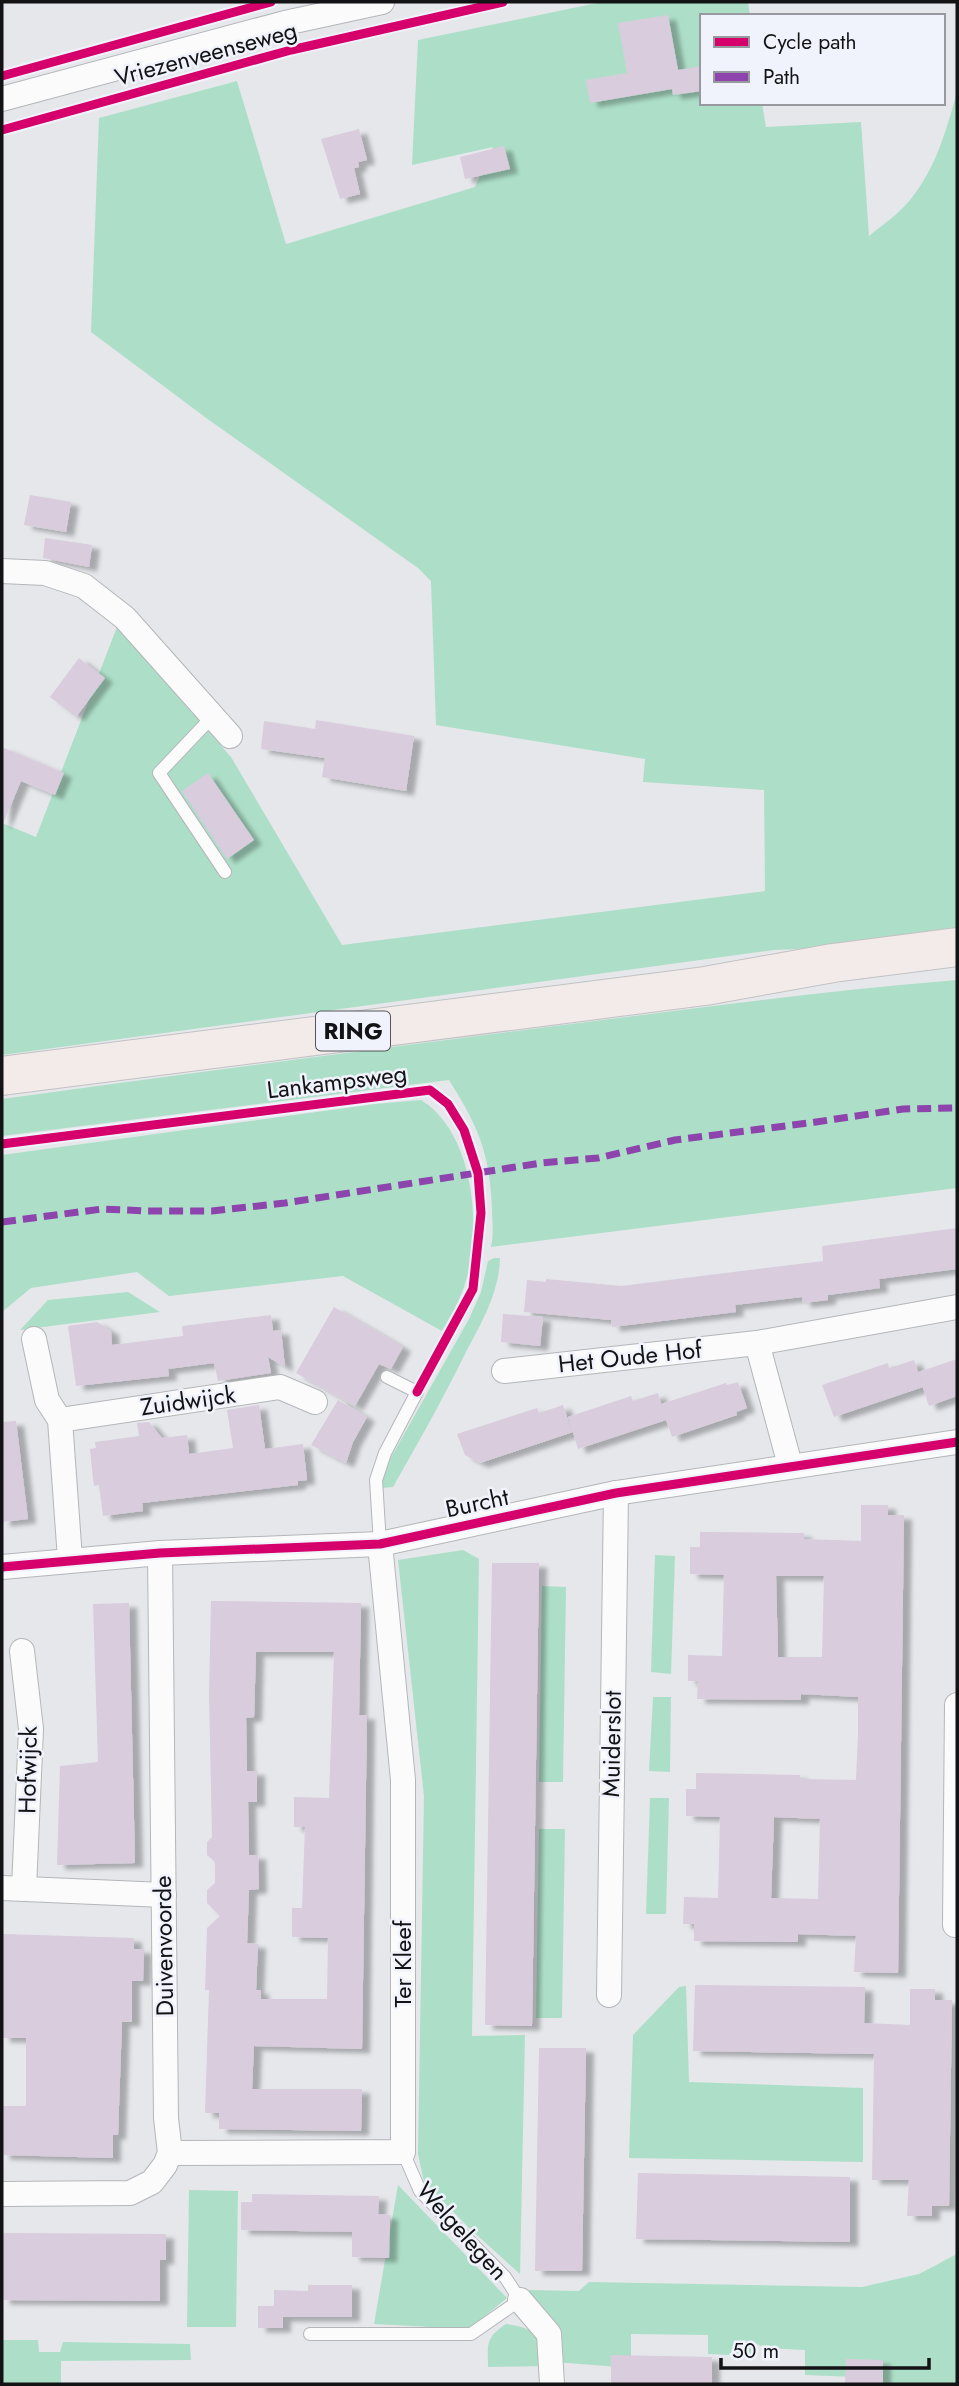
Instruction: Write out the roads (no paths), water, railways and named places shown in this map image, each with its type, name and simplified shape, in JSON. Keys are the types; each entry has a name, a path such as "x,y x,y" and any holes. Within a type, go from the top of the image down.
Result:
{"main road":[{"name":"RING","path":"2,1076 705,986 833,963 957,947"},
{"name":"RING","path":"705,986 859,982 957,973"}],"street":[{"name":"Vriezenveenseweg","path":"2,99 285,23 382,2"},
{"path":"2,571 45,573 84,586 125,618 230,736"},
{"name":"Het Oude Hof","path":"504,1371 757,1343 957,1307"},
{"path":"34,1339 47,1400 60,1420 70,1559"},
{"path":"757,1343 790,1465"},
{"name":"Zuidwijck","path":"60,1420 280,1387 315,1402"},
{"name":"Burcht","path":"2,1567 160,1553 380,1544 616,1493 957,1442"},
{"name":"Muiderslot","path":"609,1995 616,1493"},
{"name":"Ter Kleef","path":"380,1544 403,1780 403,2152"},
{"name":"Duivenvoorde","path":"160,1553 166,2118 170,2153"},
{"name":"Hofwijck","path":"22,1651 31,1728 13,1889 164,1895"},
{"path":"954,1925 957,1705"},
{"path":"2,2194 130,2193 152,2182 170,2153 403,2152"},
{"path":"520,2300 549,2334 552,2384"}],"lane":[{"path":"213,716 159,773 225,872"},
{"path":"380,1544 376,1480 385,1453 417,1392 387,1377"},
{"name":"Welgelegen","path":"310,2333 471,2333 520,2300 505,2277 420,2191 403,2152"}]}
